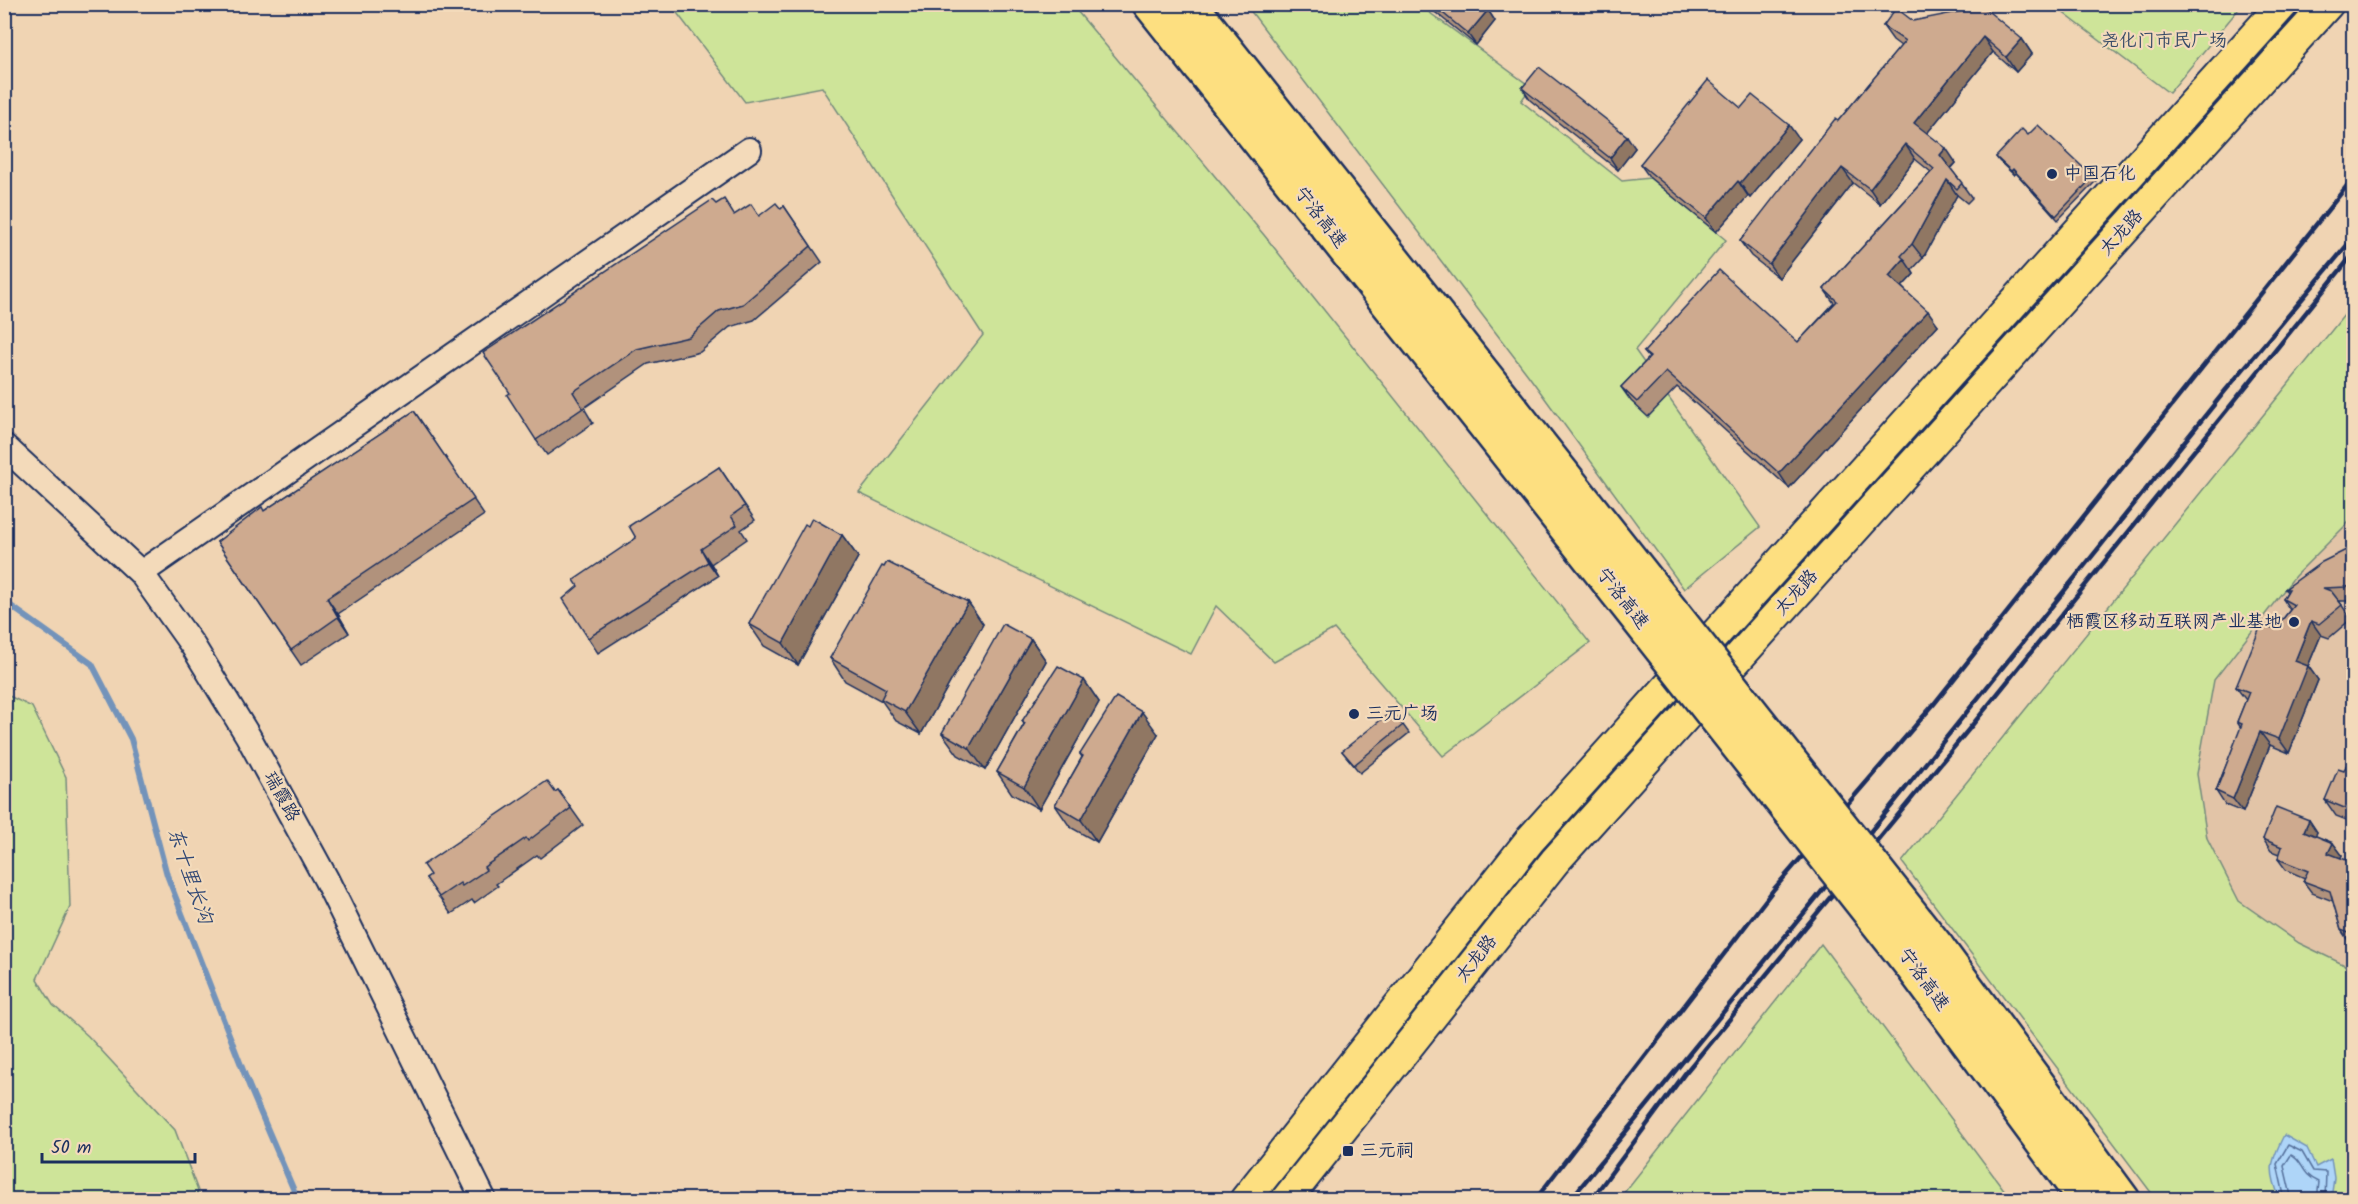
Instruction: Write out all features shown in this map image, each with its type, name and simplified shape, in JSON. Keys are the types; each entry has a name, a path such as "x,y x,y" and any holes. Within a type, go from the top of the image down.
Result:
{"highway":[{"name":"宁洛高速","path":"1150,4 1500,420"},
{"name":"宁洛高速","path":"1190,4 1500,420 1924,956 2123,1200"},
{"name":"宁洛高速","path":"1924,956 2085,1200"}],"main road":[{"name":"太龙路","path":"1245,1200 1530,840 2283,4"},
{"name":"太龙路","path":"1286,1200 1555,861 2328,4"}],"street":[{"path":"141,573 749,150"},
{"name":"瑞霞路","path":"4,446 141,573 193,646 248,736 332,889 484,1200"}],"shaded area":[{"name":"栖霞区移动互联网产业基地","path":"2353,491 2353,980 2294,949 2134,818 2115,754"}],"green space":[{"path":"671,5 1072,5 1264,235 1590,643 1443,756 1334,629 1274,662 1216,606 1191,654 859,493 983,335 822,87 745,102"},
{"path":"1246,5 1429,5 1426,10 1531,87 1521,101 1622,181 1650,178 1726,240 1635,350 1760,527 1684,589 1528,375"},
{"name":"尧化门市民广场","path":"2053,5 2242,5 2169,93"},
{"path":"2353,304 2353,518 2295,576 2214,680 2197,774 2207,838 2239,901 2299,943 2353,969 2353,1199 2156,1199 1902,862"},
{"path":"5,694 32,707 66,777 70,907 37,979 53,1005 88,1036 175,1130 201,1199 5,1199"},
{"path":"1821,944 2011,1199 1619,1199"}],"water":[{"path":"2284,1135 2307,1148 2316,1167 2331,1159 2334,1178 2331,1199 2280,1199 2272,1167"}],"building":[{"path":"1432,4 1481,4 1488,10 1468,34"},
{"path":"1983,7 2022,39 2006,57 1983,37 1914,123 1946,148 1940,155 1962,183 1957,189 1947,180 1912,244 1901,256 1904,259 1889,276 1928,311 1779,473 1666,372 1637,402 1621,387 1650,357 1644,352 1719,270 1798,342 1837,301 1824,289 1934,169 1905,144 1870,189 1842,168 1769,264 1740,241 1835,119 1838,121 1905,41 1883,26 1896,8 1913,21"},
{"path":"1539,67 1627,136 1610,158 1522,88"},
{"path":"1708,80 1741,108 1752,95 1789,125 1740,183 1738,181 1706,218 1640,164"},
{"name":"中国石化","path":"2038,125 2093,177 2056,216 2013,169 2011,171 1996,157 2022,129 2028,135"},
{"path":"724,199 734,215 751,204 759,216 776,203 781,209 784,206 811,246 743,304 719,311 689,337 637,349 573,392 583,408 536,440 507,395 510,393 483,353 712,200 716,204"},
{"path":"414,411 474,499 327,598 338,617 291,650 217,542 262,507 264,511"},
{"path":"719,467 745,506 731,516 737,525 701,549 708,562 588,638 563,599 578,586 574,580 636,538 629,526"},
{"path":"812,518 842,535 783,643 749,624 805,524 808,526"},
{"path":"2354,548 2354,585 2323,588 2331,591 2342,605 2319,624 2311,621 2295,661 2308,666 2279,739 2260,732 2233,799 2216,791 2242,724 2237,722 2249,692 2236,687 2262,623 2275,629 2294,605 2283,599 2289,589 2285,589 2322,562"},
{"path":"887,562 968,602 905,712 881,699 886,689 830,658 882,566 884,567"},
{"path":"1003,624 1031,639 969,748 942,733"},
{"path":"1058,666 1084,680 1024,787 997,772 1025,723 1022,721"},
{"path":"2354,677 2354,699 2346,696"},
{"path":"1116,697 1142,712 1081,820 1055,805 1083,756 1080,754"},
{"path":"1392,711 1403,725 1354,765 1342,751"},
{"path":"2354,748 2354,812 2325,800 2338,769 2344,771"},
{"path":"547,781 555,792 558,790 571,808 528,841 526,838 484,867 486,870 462,886 460,883 439,897 426,878 430,875 423,865"},
{"path":"2276,807 2309,820 2304,831 2333,843 2328,853 2354,863 2354,935 2341,930 2330,891 2303,881 2308,871 2278,859 2282,847 2263,839"}],"waterway":[{"name":"东十里长沟","path":"4,601 92,664 131,739 167,875 250,1088 298,1200"}],"railway":[{"path":"1535,1200 1774,889 1934,704 2354,177"},
{"path":"1570,1200 2225,391 2354,237"},
{"path":"1591,1200 1686,1072 1969,729 2354,253"}],"place":[{"name":"中国石化","path":"2052,174"},
{"name":"栖霞区移动互联网产业基地","path":"2294,622"},
{"name":"三元广场","path":"1354,714"},
{"name":"三元祠","path":"1348,1151"}]}
